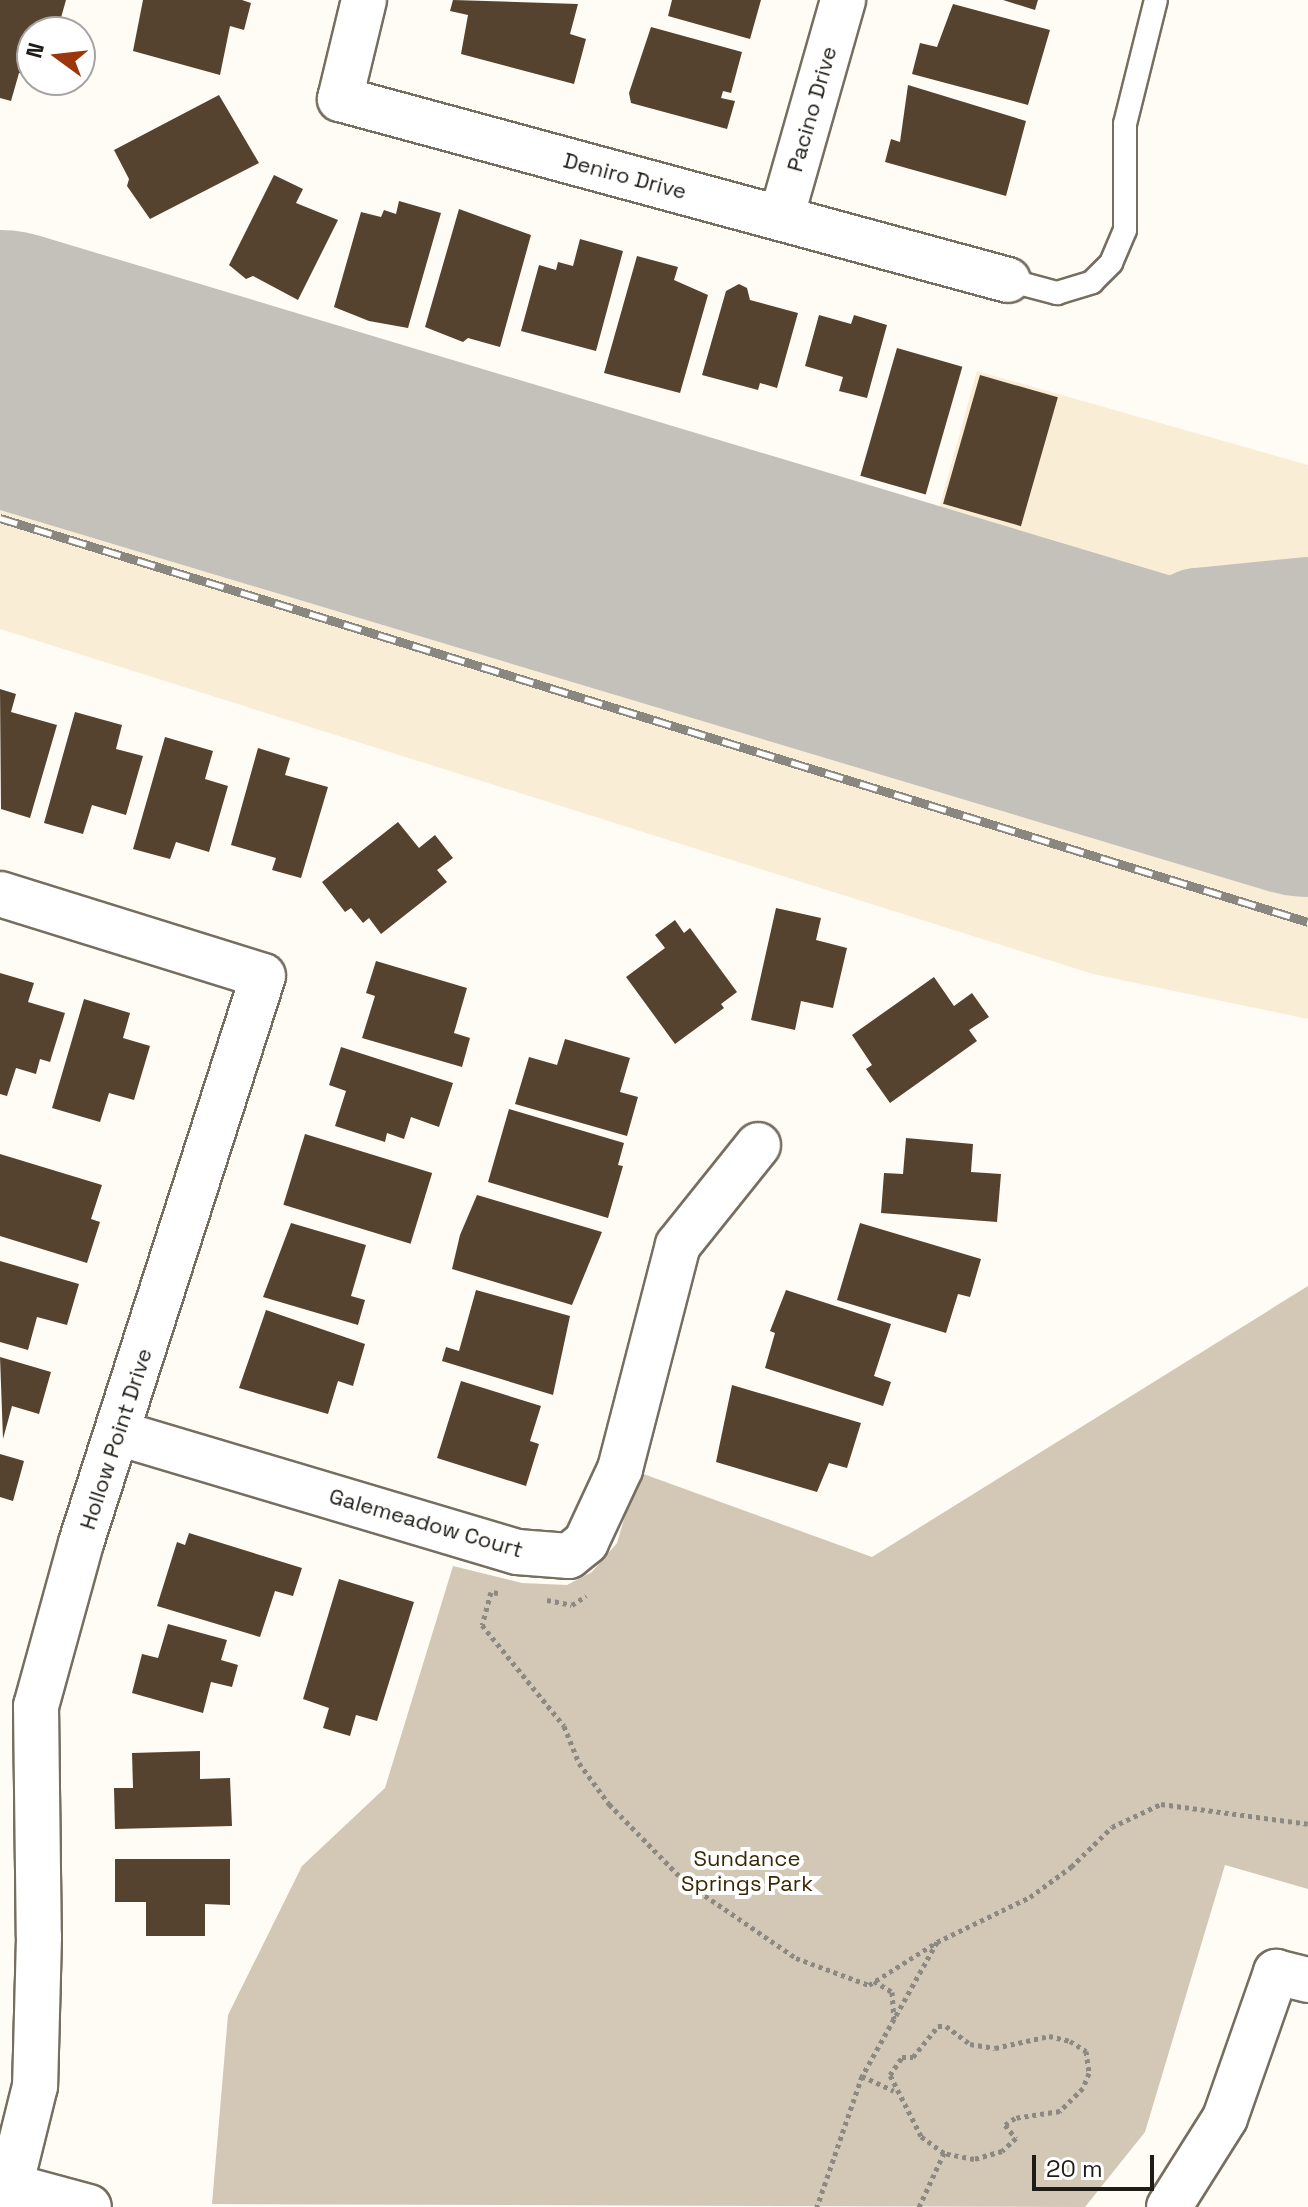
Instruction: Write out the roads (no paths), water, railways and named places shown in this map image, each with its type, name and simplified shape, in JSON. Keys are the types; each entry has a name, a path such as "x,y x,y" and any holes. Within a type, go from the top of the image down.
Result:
{"street":[{"name":"Deniro Drive","path":"364,0 340,99 1008,280"},
{"name":"Pacino Drive","path":"781,218 843,0"},
{"name":"Hollow Point Drive","path":"0,894 263,976 118,1433 36,1706 39,1937 35,2086 5,2192"},
{"name":"Galemeadow Court","path":"118,1433 517,1552 569,1556 586,1542 620,1469 678,1245 758,1145"},
{"path":"1169,2207 1225,2118 1276,1972 1308,1980"},
{"path":"5,2192 89,2207"}],"lane":[{"path":"1008,280 1057,293 1092,282 1111,263 1125,230 1125,124 1156,0"}],"railway":[{"path":"0,518 1308,922"}],"park label":[{"name":"Sundance Springs Park","path":"747,1870"}]}
